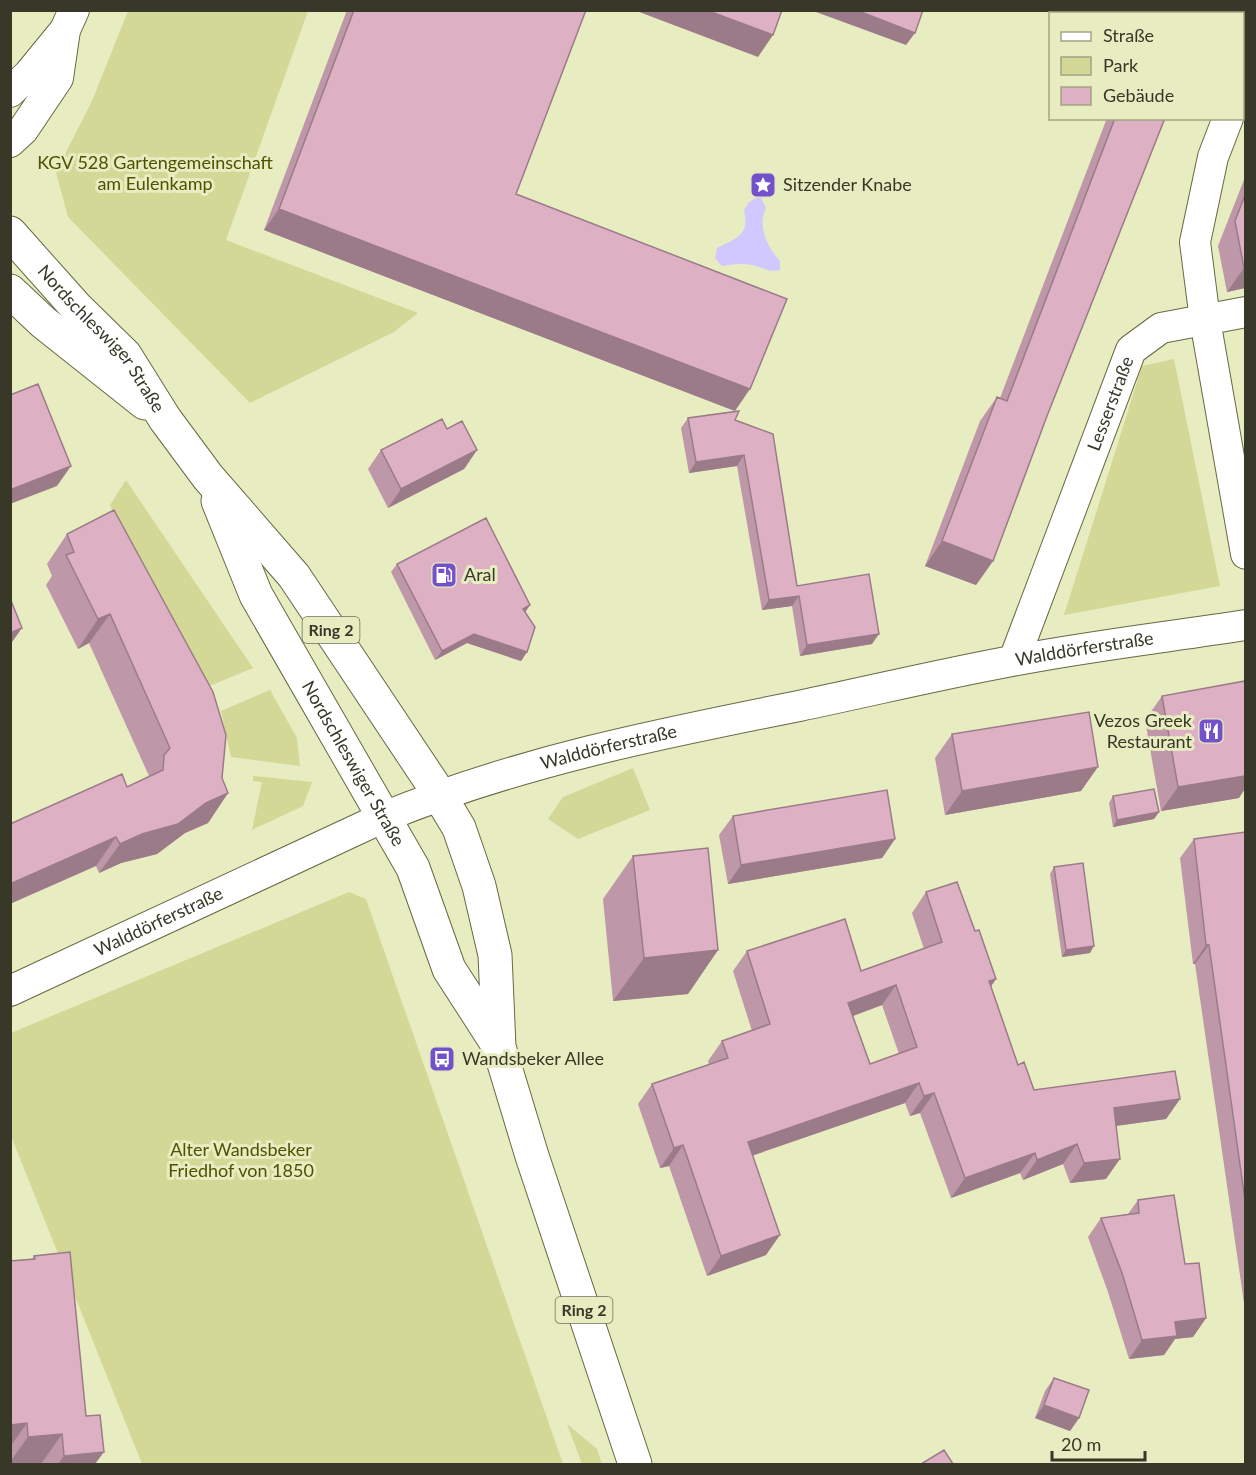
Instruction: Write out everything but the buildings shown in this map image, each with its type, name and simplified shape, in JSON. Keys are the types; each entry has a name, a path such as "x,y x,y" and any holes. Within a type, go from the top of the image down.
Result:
{"main road":[{"name":"Nordschleswiger Straße","path":"10,233 76,307 125,355 165,419 208,477 294,576 439,794"},
{"name":"Nordschleswiger Straße","path":"10,291 43,322 165,419"},
{"name":"Nordschleswiger Straße","path":"208,477 256,595 412,868 449,969 499,1047"},
{"name":"Ring 2","path":"439,794 459,828 470,857 490,928 495,955 499,1047 532,1156 635,1464"}],"street":[{"path":"10,92 29,74 69,20"},
{"path":"10,142 23,130 58,78 69,20"},
{"path":"1227,120 1213,157 1195,242 1205,320 1245,554"},
{"name":"Lesserstraße","path":"1014,660 1131,350 1161,328 1245,312"},
{"name":"Walddörferstraße","path":"10,991 384,817 439,794 510,771 599,748 1014,660 1245,625"}],"green space":[{"name":"KGV 528 Gartengemeinschaft am Eulenkamp","path":"128,11 308,11 226,240 418,313 394,332 250,403 68,217 56,172 92,101"},
{"path":"1174,359 1220,586 1064,615 1142,366"},
{"path":"126,480 253,668 207,687 126,542 110,505"},
{"path":"270,690 297,738 300,766 231,757 221,711"},
{"path":"633,768 650,810 578,839 548,819 563,797"},
{"path":"253,776 312,782 303,806 252,830 262,782 253,781"},
{"name":"Alter Wandsbeker Friedhof von 1850","path":"349,892 366,899 563,1464 142,1464 11,1136 11,1033"},
{"path":"567,1424 597,1449 602,1464 582,1464"}],"shaded area":[{"path":"760,196 766,208 763,215 763,229 771,249 780,261 780,270 769,270 744,264 722,266 715,258 717,248 740,235 745,225 744,210 749,202"}],"place":[{"name":"Sitzender Knabe","path":"763,185"},
{"name":"Aral","path":"444,575"},
{"name":"Vezos Greek Restaurant","path":"1211,731"},
{"name":"Wandsbeker Allee","path":"442,1059"}]}
